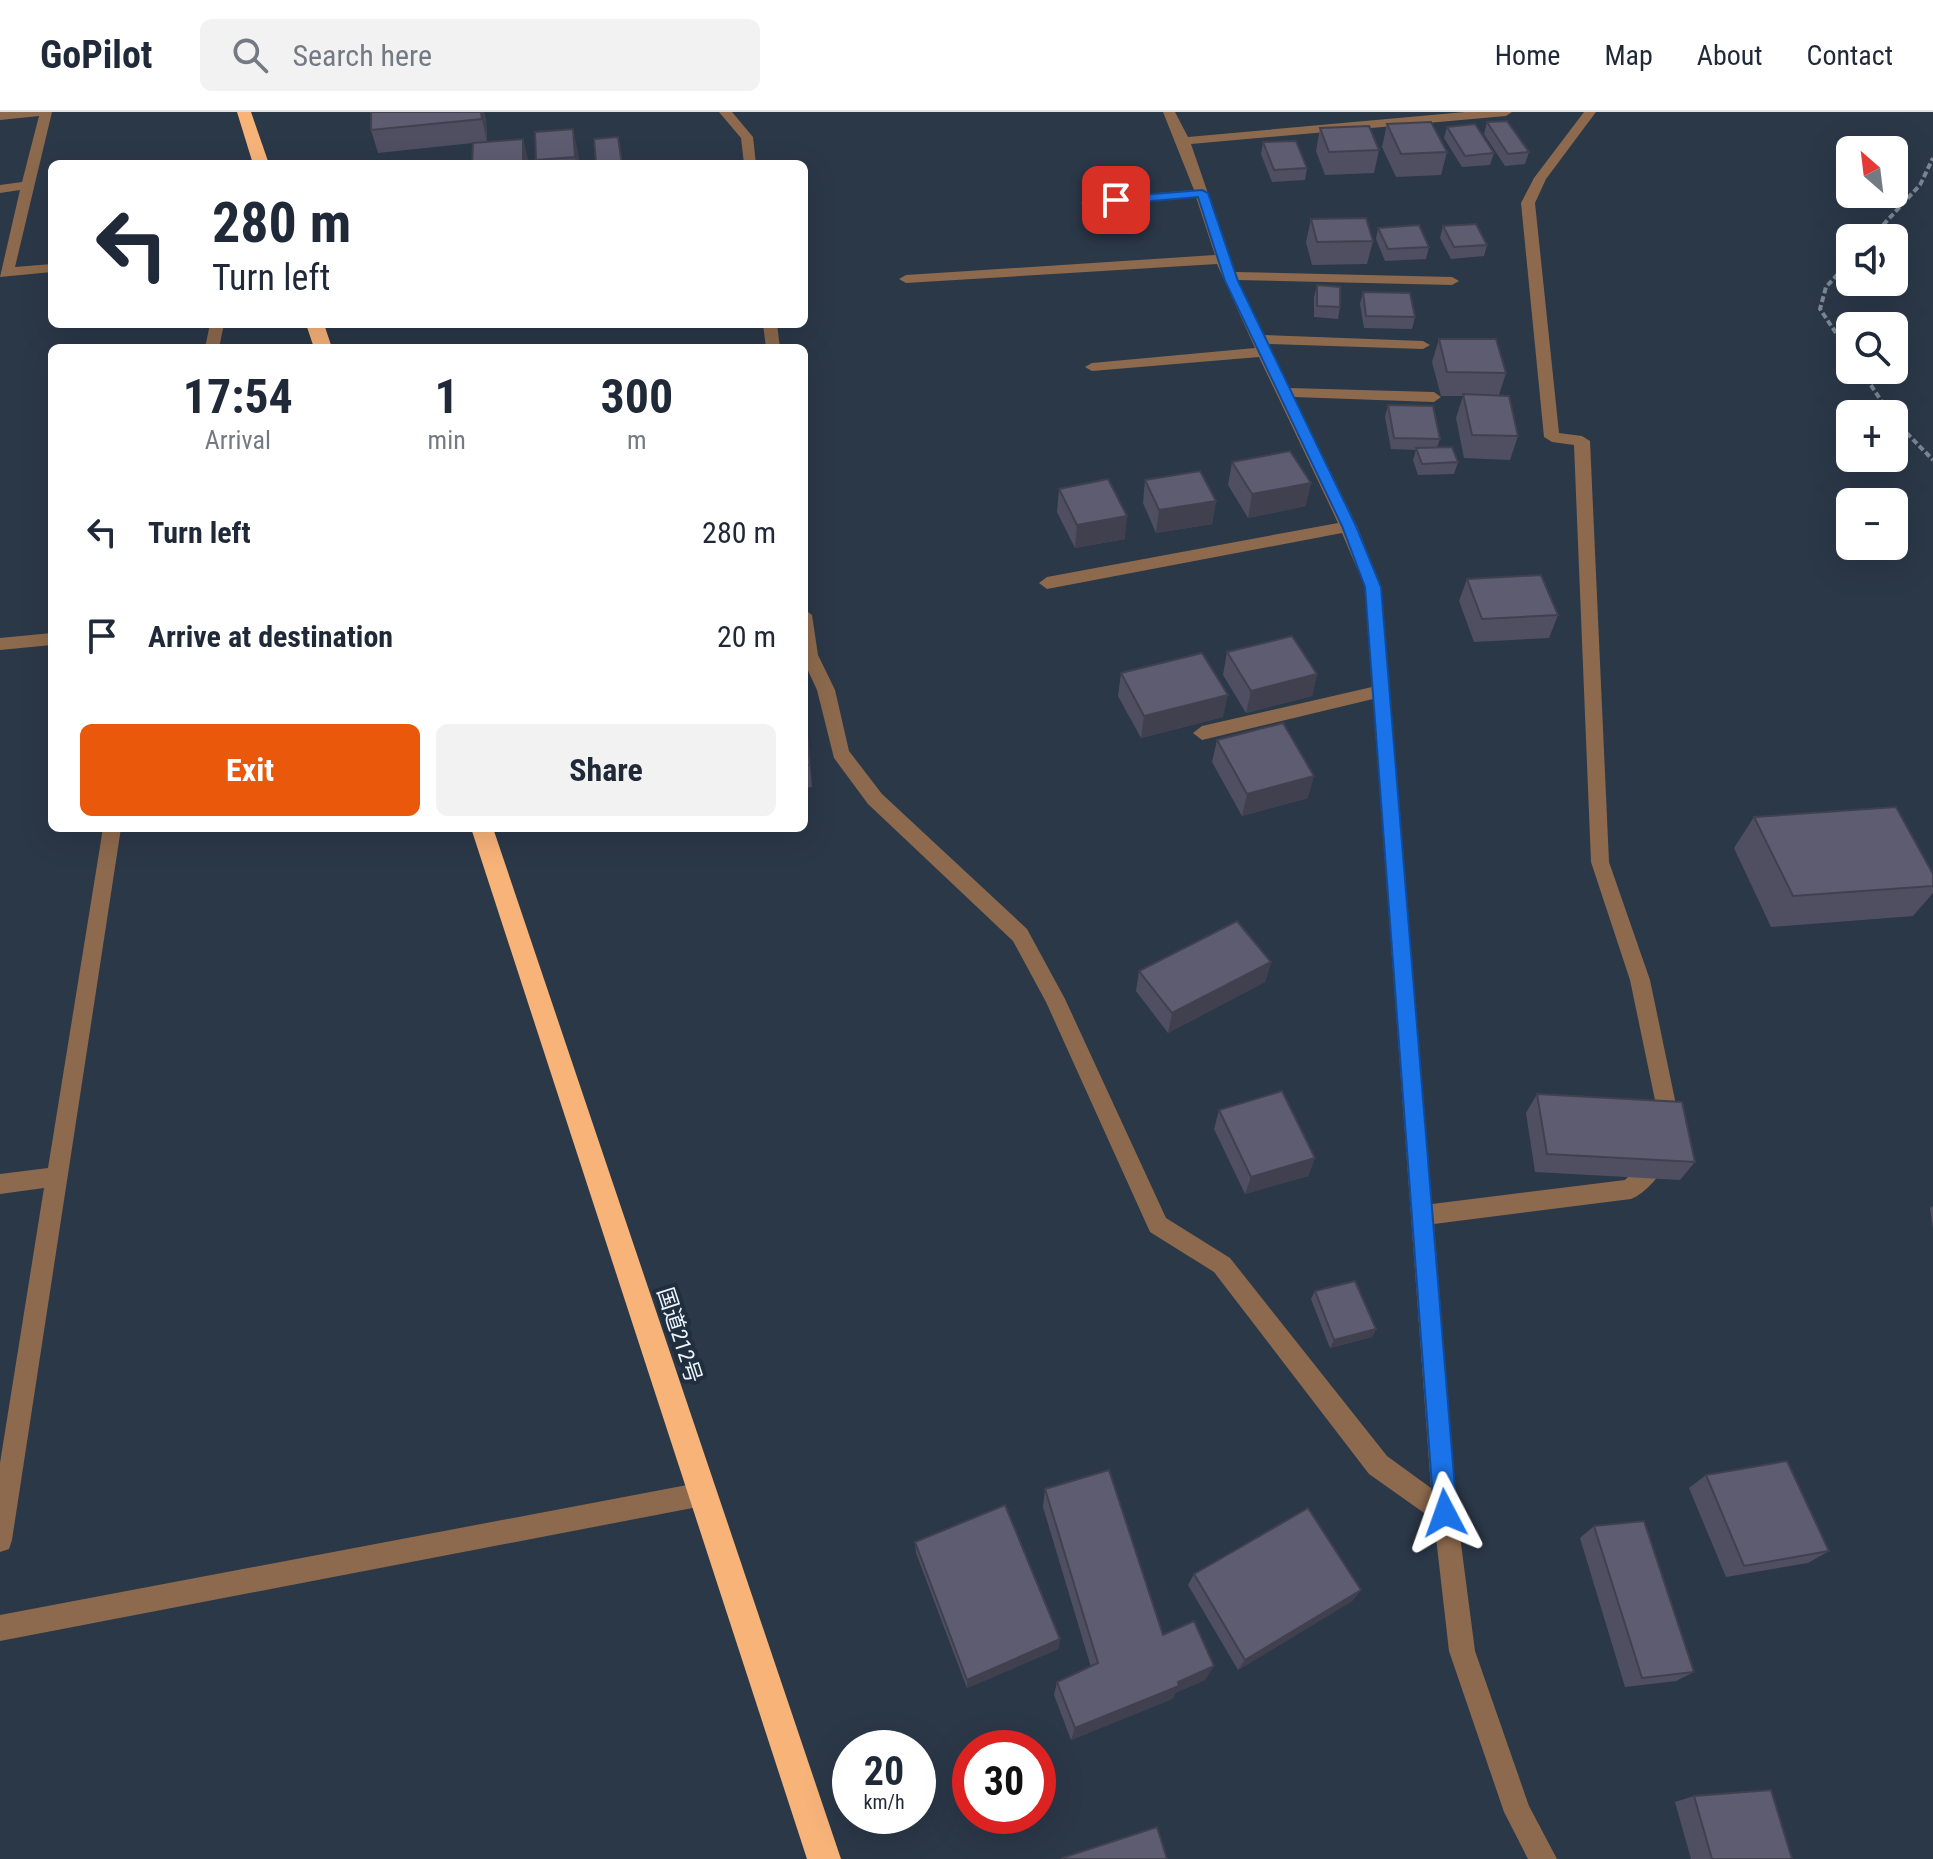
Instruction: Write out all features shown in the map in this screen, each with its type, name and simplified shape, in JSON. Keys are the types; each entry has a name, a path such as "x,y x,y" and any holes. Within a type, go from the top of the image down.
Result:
{"highway":[{"path":"244,112 260,160"},
{"name":"国道212号","path":"483,832 824,1859"}],"street":[{"path":"0,116 46,112 4,272 48,268"},
{"path":"725,112 747,137 750,160"},
{"path":"1169,112 1185,141 1227,268 1349,526 1373,587 1445,1513 1462,1651 1518,1812 1543,1859"},
{"path":"1185,141 1506,112"},
{"path":"1423,1215 1631,1189 1655,1164 1665,1100 1640,980 1600,862 1582,441 1552,437 1528,203 1534,184 1579,133 1590,112"},
{"path":"0,189 28,185"},
{"path":"1088,203 1202,193"},
{"path":"906,279 1227,268 1452,281"},
{"path":"1092,367 1262,346 1423,345"},
{"path":"1285,392 1434,397"},
{"path":"1047,583 1349,526"},
{"path":"0,644 48,639"},
{"path":"808,647 826,690 840,753 875,799 1020,935 1055,999 1158,1225 1222,1265 1378,1465 1445,1513"},
{"path":"1202,733 1381,691"},
{"path":"0,1540 111,832"},
{"path":"0,1184 57,1177"},
{"path":"0,1628 703,1494"}],"path":[{"path":"1884,224 1920,185 1933,158"},
{"path":"1836,276 1826,287 1820,309 1836,333"},
{"path":"1908,434 1933,460"}],"building":[{"path":"371,112 481,112 482,119 371,130"},
{"path":"1507,121 1529,152 1508,154 1487,122"},
{"path":"1431,122 1447,152 1401,154 1387,124"},
{"path":"1475,124 1494,153 1465,156 1447,127"},
{"path":"1369,126 1379,150 1329,152 1320,128"},
{"path":"573,129 575,157 536,160 535,132"},
{"path":"618,137 621,160 596,160 594,139"},
{"path":"523,139 523,160 472,160 473,143"},
{"path":"1296,141 1307,168 1274,170 1263,142"},
{"path":"1366,218 1373,241 1317,242 1311,219"},
{"path":"1476,224 1487,245 1454,247 1443,226"},
{"path":"1419,225 1429,247 1388,249 1378,228"},
{"path":"1317,285 1340,287 1340,307 1317,306"},
{"path":"1363,292 1410,293 1415,317 1366,316"},
{"path":"1439,339 1496,339 1506,373 1447,372"},
{"path":"1463,394 1509,396 1518,436 1472,435"},
{"path":"1388,405 1433,406 1440,439 1394,438"},
{"path":"1452,447 1458,462 1422,464 1416,448"},
{"path":"1290,451 1311,483 1252,494 1232,462"},
{"path":"1200,471 1216,501 1159,510 1145,480"},
{"path":"1108,479 1127,516 1077,525 1059,489"},
{"path":"1541,575 1558,615 1482,619 1467,579"},
{"path":"1292,636 1317,674 1251,691 1227,652"},
{"path":"1202,653 1228,695 1144,716 1121,673"},
{"path":"1283,723 1314,776 1247,794 1217,740"},
{"path":"1896,807 1933,874 1933,886 1793,896 1754,817"},
{"path":"1237,921 1271,962 1172,1013 1139,971"},
{"path":"1282,1091 1315,1158 1251,1177 1219,1110"},
{"path":"1537,1094 1682,1102 1695,1162 1547,1154"},
{"path":"1355,1281 1376,1329 1334,1340 1315,1291"},
{"path":"1787,1461 1829,1551 1744,1566 1706,1475"},
{"path":"1109,1470 1163,1635 1194,1621 1214,1666 1178,1682 1179,1686 1075,1728 1057,1682 1098,1663 1045,1489"},
{"path":"1005,1505 1060,1639 967,1680 915,1542"},
{"path":"1308,1508 1361,1590 1245,1660 1194,1574"},
{"path":"1644,1521 1694,1672 1642,1678 1594,1526"},
{"path":"1771,1790 1792,1859 1712,1859 1694,1796"},
{"path":"1157,1827 1167,1859 1062,1858"}],"route":[{"path":"1116,200 1202,193 1231,281 1349,526 1373,587 1445,1513"}]}
